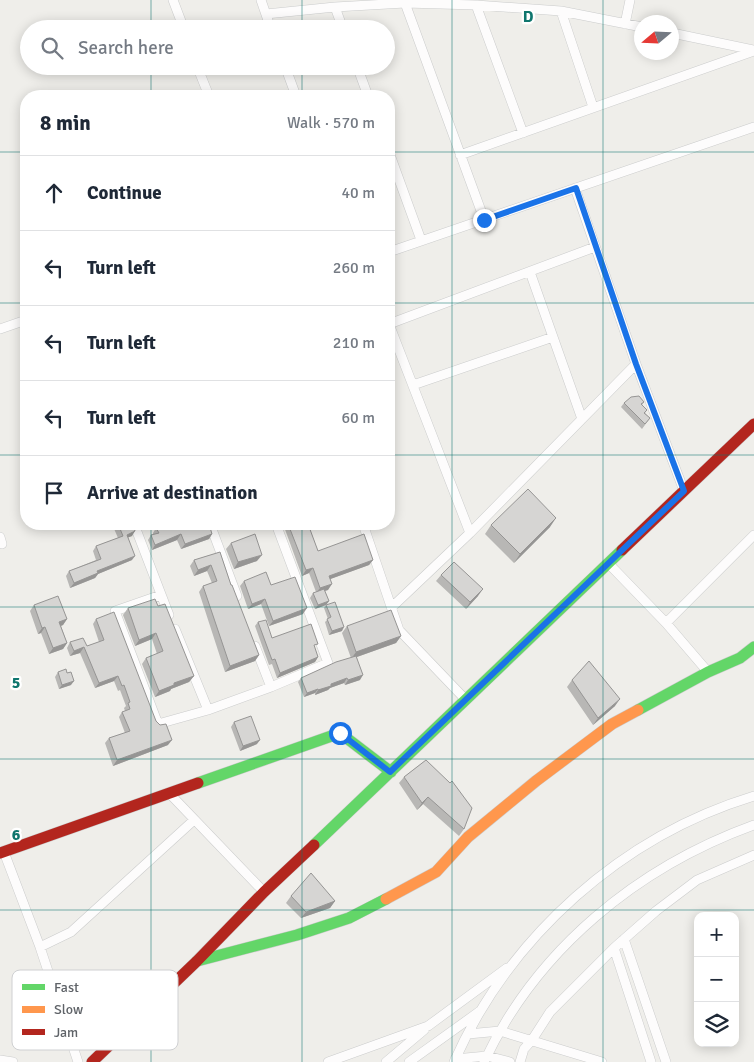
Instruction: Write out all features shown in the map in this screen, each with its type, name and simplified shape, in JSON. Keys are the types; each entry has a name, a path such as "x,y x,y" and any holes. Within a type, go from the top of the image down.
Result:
{"street":[{"path":"173,0 181,20"},
{"path":"260,0 268,20"},
{"path":"625,24 630,0"},
{"path":"266,14 335,7 405,3 476,5 561,11 634,26"},
{"path":"405,3 484,220"},
{"path":"476,5 523,133"},
{"path":"335,7 340,20"},
{"path":"561,11 594,107"},
{"path":"679,34 754,50"},
{"path":"460,155 754,50"},
{"path":"201,75 207,90"},
{"path":"288,75 294,90"},
{"path":"360,75 366,90"},
{"path":"395,250 754,127"},
{"path":"395,168 421,240"},
{"path":"576,188 636,364 684,491"},
{"path":"395,322 595,247"},
{"path":"530,272 582,419"},
{"path":"0,329 20,322"},
{"path":"413,385 553,338"},
{"path":"395,339 470,533"},
{"path":"392,607 470,533 636,364"},
{"path":"178,979 264,892 754,424"},
{"path":"136,530 208,710"},
{"path":"212,530 240,606"},
{"path":"161,595 115,611 158,724 208,710 271,688 328,664 278,530"},
{"path":"365,530 399,630 466,700"},
{"path":"666,623 754,535"},
{"path":"608,563 666,623 708,672"},
{"path":"250,633 271,688"},
{"path":"197,961 297,935 349,918 436,872 468,837 536,780 612,724 708,672 740,658 754,647"},
{"path":"47,970 2,852 340,733 390,772"},
{"path":"169,793 264,892"},
{"path":"510,1062 486,1059 455,1061 482,1009 514,962 552,919 587,887 617,864 658,838 691,820 754,796"},
{"path":"40,948 72,932 194,820"},
{"path":"486,1059 500,1031 526,992 569,941 610,903 681,856 754,825"},
{"path":"520,1062 524,1049 550,1012 624,939 656,911 697,880 754,855"},
{"path":"624,939 666,1062"},
{"path":"614,948 651,1062"},
{"path":"386,1062 428,1026 514,962"},
{"path":"409,1062 482,1009"},
{"path":"328,1062 428,1026"},
{"path":"468,1034 500,1031 602,1062"},
{"path":"74,1050 78,1062"},
{"path":"92,1062 104,1050"},
{"path":"0,1060 13,1062"}],"building":[{"path":"639,396 644,402 641,404 647,410 644,413 650,418 645,424 624,403 631,397"},
{"path":"528,489 556,518 520,554 491,525"},
{"path":"120,530 135,530 127,535 135,556 97,571 98,573 74,583 69,571 101,559 96,546 123,536"},
{"path":"157,530 211,530 212,534 185,544 181,534 155,545 151,535 159,533"},
{"path":"290,530 310,530 318,551 364,534 373,560 329,576 332,584 320,588 313,568 306,570"},
{"path":"255,534 262,555 238,562 231,543"},
{"path":"220,552 259,655 230,666 203,586 217,581 211,565 198,570 194,560"},
{"path":"454,562 483,589 470,602 441,575"},
{"path":"266,572 271,585 295,577 307,608 273,621 265,599 252,604 244,581"},
{"path":"324,589 329,601 318,605 313,593"},
{"path":"58,596 67,619 59,622 67,643 53,648 45,627 42,628 34,605"},
{"path":"155,599 158,606 165,604 194,676 159,691 146,658 163,651 156,633 139,640 128,608"},
{"path":"335,602 344,627 332,631 327,619 331,617 326,605"},
{"path":"391,610 401,636 356,652 347,626"},
{"path":"114,612 156,721 160,725 166,724 172,740 117,760 109,738 130,731 122,712 130,709 128,703 130,702 124,685 122,686 118,676 99,683 84,647 74,651 70,642 83,638 87,646 104,640 96,619"},
{"path":"266,620 272,638 311,624 318,644 314,645 318,657 280,673 275,659 272,660 258,622"},
{"path":"356,656 363,675 348,680 347,678 331,684 331,686 307,693 301,678 336,662"},
{"path":"589,661 620,699 598,718 572,680"},
{"path":"66,669 67,673 71,672 74,681 62,685 58,672"},
{"path":"251,716 260,740 243,746 234,722"},
{"path":"426,760 450,783 452,781 472,808 464,829 428,797 422,803 404,777"},
{"path":"311,873 335,901 306,912 291,896"}],"traffic: fast":[{"path":"314,845 622,550"},
{"path":"638,710 708,672 740,658 754,647"},
{"path":"198,783 340,733 391,772"},
{"path":"197,961 297,935 349,918 386,899"}],"traffic: slow":[{"path":"386,899 436,872 468,837 536,781 612,724 638,710"}],"traffic: jam":[{"path":"622,550 754,424"},
{"path":"0,853 198,783"},
{"path":"178,979 264,892 314,845"},
{"path":"92,1062 104,1050"}],"route":[{"path":"340,733 390,772 684,491 636,364 576,188 484,220"}]}
